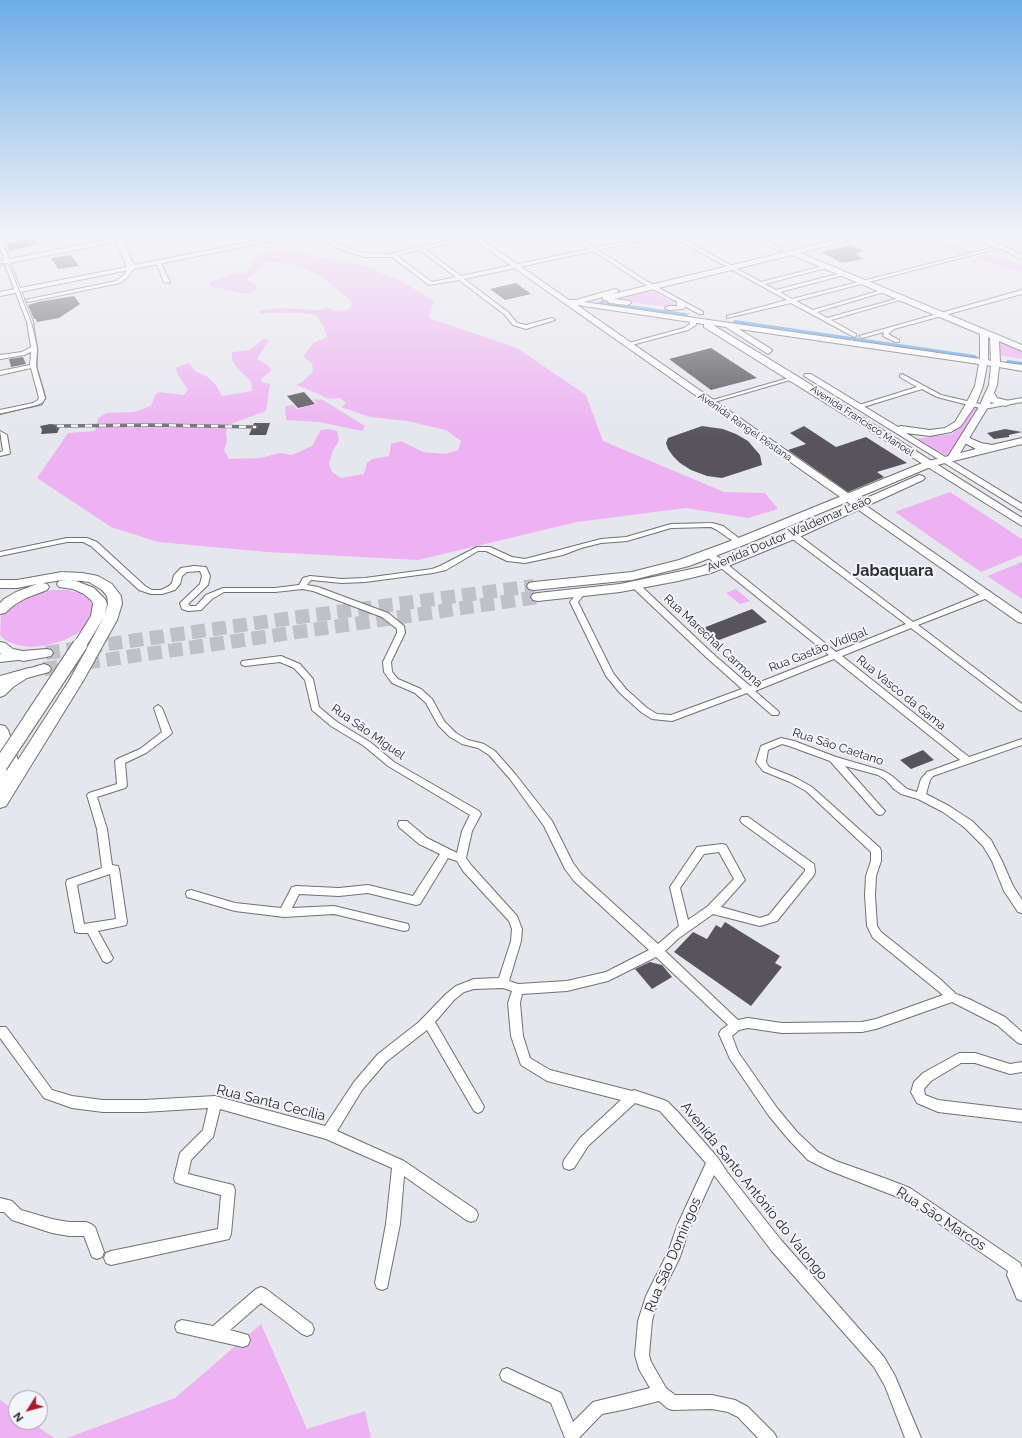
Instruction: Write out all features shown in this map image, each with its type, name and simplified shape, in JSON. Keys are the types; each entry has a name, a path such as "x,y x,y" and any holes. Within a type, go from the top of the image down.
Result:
{"main road":[{"name":"Avenida Rangel Pestana","path":"579,301 583,302 628,344 845,497 1022,619"},
{"path":"583,302 587,301"},
{"path":"613,301 669,308 679,308 681,307 680,304"},
{"path":"910,301 1022,348"},
{"path":"583,302 858,336 996,360 1022,368"},
{"path":"669,308 697,316"},
{"name":"Avenida Francisco Manoel","path":"697,316 794,378 885,428 941,464 1022,522"},
{"path":"727,320 984,358"},
{"name":"Avenida Francisco Manoel","path":"727,320 858,407 885,428 941,464 1022,508"},
{"path":"885,428 924,433 944,431 953,428 958,424 971,404 979,386 984,358 984,332"},
{"path":"941,464 965,439 990,394 993,386 996,360 994,336"},
{"path":"996,360 1022,360"},
{"path":"990,394 994,400 1006,403"},
{"path":"965,439 978,446 991,449"},
{"path":"941,464 1022,441"},
{"path":"941,464 1022,450"},
{"name":"Avenida Doutor Waldemar Leão","path":"941,464 857,505 722,564 686,575 635,585 582,592 536,591 632,576 659,570 709,554 740,542 845,497 941,464"},
{"path":"0,584 20,584 53,577 68,576 88,578 103,584 110,591 114,598 115,604 110,620 88,645 0,766"},
{"path":"0,610 9,602 21,595 42,587 69,584 83,588 94,594 98,599 100,609 76,681 0,802"},
{"path":"0,646 8,652 23,656"},
{"path":"0,658 46,653"},
{"path":"0,680 37,670"},
{"path":"0,692 12,681 37,670"},
{"path":"0,730 11,761 9,769 0,784"}],"street":[{"path":"0,412 36,404 41,401 42,398 33,366 34,351 26,302 30,301"},
{"path":"490,301 506,313 515,324 520,326 526,327 552,320"},
{"path":"673,301 697,316"},
{"path":"675,301 697,316"},
{"path":"791,301 858,336 989,301"},
{"path":"727,320 791,301"},
{"path":"812,312 848,301"},
{"path":"826,320 891,301"},
{"path":"628,344 686,329 693,325 697,316"},
{"path":"894,327 885,335 897,342"},
{"path":"0,357 34,351"},
{"path":"0,373 33,366"},
{"path":"902,376 943,397 984,407 1022,400"},
{"path":"709,402 794,378"},
{"path":"858,407 922,387"},
{"path":"0,433 4,435 7,453 0,454"},
{"path":"302,587 306,580 310,578 342,581 365,580 433,571 443,568 477,549 487,549 510,559 525,561 601,541 627,539 672,526 712,525 720,528 740,542"},
{"path":"793,534 912,626 1022,708"},
{"path":"0,554 67,540 91,542 142,588 151,592 162,592 174,587 178,575 182,571 192,568 203,569 206,576 204,584 184,602 185,607 188,609 198,608 209,597 223,590 269,590 302,587 315,588 385,615 401,628 401,633 387,662 388,672 394,681 418,691 429,701 441,723 453,735 465,742 481,746 492,753 548,824 569,866 578,878 633,927 736,1026 748,1023 782,1028 862,1027 876,1024 952,997 965,1002 1001,1021 1022,1039"},
{"name":"Rua Vasco da Gama","path":"709,554 966,760"},
{"name":"Rua Marechal Carmona","path":"635,585 748,690 775,713"},
{"name":"Rua Gastão Vidigal","path":"582,592 574,602 609,674 638,706 655,717 663,718 672,718 748,690 837,656 987,595"},
{"name":"Rua São Miguel","path":"245,663 281,659 297,666 309,679 314,708 334,724 367,744 391,764 476,814 467,831 461,858"},
{"path":"107,870 101,825 92,795 122,786 120,761 143,751 167,733 158,708"},
{"name":"Rua São Caetano","path":"952,997 936,982 877,935 872,926 870,896 871,876 876,861 876,852 872,845 809,789 793,780 766,769 761,762 764,748 781,741 805,748 833,759 881,773 904,792 921,796 932,801 968,824 987,844 997,861 1008,888 1022,909"},
{"path":"921,796 926,779 930,774 966,760 1022,742"},
{"path":"833,759 880,811"},
{"path":"712,909 760,922 773,918 810,872 810,867 744,820"},
{"path":"402,824 423,841 446,853 461,858 467,868 513,919 517,929 516,941 503,983"},
{"path":"328,1133 358,1086 382,1058 428,1021 450,997 460,989 474,984 503,983 518,989 566,986 608,976 657,951 685,928 712,909 740,880 722,848 701,850 675,887 685,928"},
{"path":"284,913 296,890 339,892 368,889 416,901 446,853"},
{"path":"114,869 122,922 91,928 79,929 71,883 107,870 114,869"},
{"path":"191,894 235,907 284,913 334,910 404,927"},
{"path":"91,928 107,958"},
{"name":"Avenida Santo Antônio do Valongo","path":"518,989 514,1003 517,1029 526,1061 547,1075 634,1096 664,1106 713,1162 722,1176 776,1245 879,1362 890,1381 914,1438"},
{"path":"428,1021 478,1108"},
{"name":"Rua São Marcos","path":"736,1026 725,1034 734,1055 773,1112 792,1136 813,1156 833,1166 905,1193 930,1209 1015,1268 1014,1275 1022,1294"},
{"name":"Rua Santa Cecília","path":"2,1031 48,1094 72,1102 103,1106 144,1106 215,1102 328,1133 399,1165 471,1215"},
{"path":"1022,1067 1010,1069 975,1058 960,1058 927,1076 918,1086 917,1092 921,1099 938,1106 1022,1116"},
{"path":"569,1164 584,1142 634,1096"},
{"path":"111,1258 224,1234 228,1190 180,1178 185,1157 210,1133 215,1102"},
{"name":"Rua São Domingos","path":"666,1398 644,1364 642,1355 646,1321 651,1301 675,1252 682,1231 713,1162"},
{"path":"382,1283 393,1224 399,1165"},
{"path":"0,1205 7,1206 17,1215 52,1226 69,1229 86,1228 90,1232 97,1252"},
{"path":"215,1334 261,1294 307,1329"},
{"path":"182,1327 243,1340"},
{"path":"507,1375 556,1398 571,1435 598,1407 666,1398 730,1405 743,1412 769,1438"}],"shaded area":[{"path":"350,301 434,301 429,318 517,348 586,395 603,441 724,492 765,493 778,509 748,518 686,508 577,522 418,560 267,552 158,542 111,527 37,478 68,433 95,431 98,418 107,413 134,412 151,406 155,395 159,392 184,395 188,389 181,380 175,368 189,363 195,371 208,377 216,385 222,396 252,391 251,381 236,367 232,359 232,352 250,350 263,339 269,340 257,359 266,364 272,370 261,379 262,382 270,384 266,411 228,425 226,431 227,442 224,450 229,459 260,458 280,453 292,455 312,446 321,430 329,429 337,431 339,441 333,450 329,464 332,472 341,478 364,474 367,463 372,459 389,456 391,444 401,441 423,452 445,454 458,450 461,441 446,430 407,421 370,417 341,407 346,403 340,398 329,399 296,385 302,382 313,372 312,363 303,357 313,343 327,337 324,327 316,315 305,313 260,313 259,311 278,308 320,310 327,308 337,311 350,308 352,303"},
{"path":"620,301 670,301 678,306 676,308"},
{"path":"996,338 1022,349 1022,359 998,355"},
{"path":"313,399 323,400 365,426 362,431 319,422 286,420 285,406 293,405 297,409 317,404"},
{"path":"974,406 980,409 950,455 945,455 916,439 952,434"},
{"path":"950,492 1022,539 1022,555 981,572 895,512"},
{"path":"1022,562 1022,599 987,576"},
{"path":"736,589 750,601 740,604 726,593"},
{"path":"52,590 67,590 79,593 88,598 93,606 93,615 88,624 78,633 64,640 48,645 31,647 17,645 5,640 0,635 1,615 9,606 36,593"},
{"path":"261,1324 307,1429 365,1411 371,1438 67,1438 175,1398"},
{"path":"0,1400 8,1406 8,1430 42,1430 54,1438 0,1438"}],"building":[{"path":"78,301 80,304 59,318 37,322 36,319 34,319 28,305 38,302"},
{"path":"711,348 757,378 711,390 669,359"},
{"path":"23,357 26,364 11,367 9,359"},
{"path":"304,392 315,404 298,408 287,396"},
{"path":"254,423 270,423 266,435 249,435"},
{"path":"50,424 61,425 57,433 41,434 42,430 40,426"},
{"path":"702,426 723,429 748,441 760,455 762,465 722,478 707,476 691,470 680,463 668,449 666,443 668,438"},
{"path":"804,426 836,447 866,437 907,463 877,472 884,477 848,492 788,450 806,444 790,433"},
{"path":"1005,429 1022,432 1009,435 1009,437 994,439 987,433"},
{"path":"752,609 767,622 711,643 698,630"},
{"path":"923,750 934,760 911,769 900,760"},
{"path":"725,922 780,956 775,963 782,967 751,1006 674,952 693,932 707,939 716,925 721,928"},
{"path":"650,962 662,965 672,977 652,989 635,969"}],"waterway":[{"path":"601,303 686,315"},
{"path":"735,322 975,357"},
{"path":"1008,362 1022,364"}],"tunnel":[{"path":"46,653 299,617 534,586"},
{"path":"44,669 538,597"}],"tram line":[{"path":"0,414 42,405 46,398 37,367 38,349 32,324 23,301"}],"railway":[{"path":"57,426 156,425 256,427"}],"district":[{"name":"Jabaquara","path":"893,571"}]}
